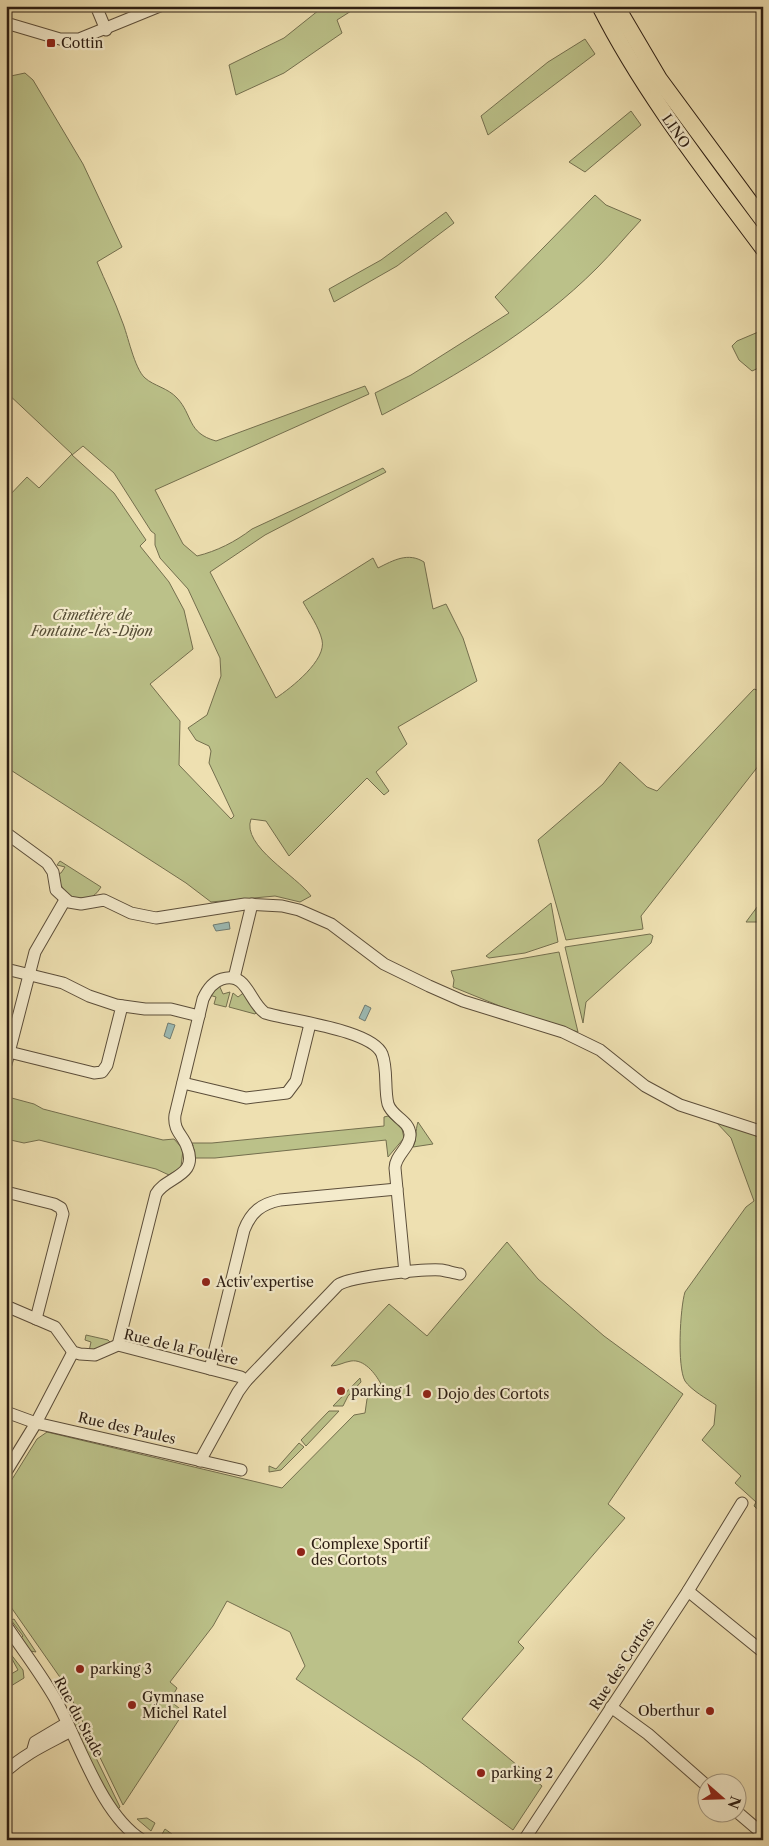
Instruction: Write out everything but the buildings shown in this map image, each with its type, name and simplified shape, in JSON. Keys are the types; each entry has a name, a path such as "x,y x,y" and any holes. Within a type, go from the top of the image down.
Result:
{"highway":[{"name":"LINO","path":"600,6 630,60 675,130 763,248"},
{"name":"LINO","path":"616,6 659,79 763,220"}],"street":[{"path":"96,6 106,30"},
{"path":"6,23 68,40 79,39 106,30 160,6"},
{"path":"6,834 47,863 53,872 56,890 65,900 81,904 101,900 131,913 156,918 252,904 282,906 316,917 337,928 384,964 468,1003 562,1032 600,1050 646,1086 680,1105 763,1132"},
{"path":"6,1064 28,974 38,944 65,900"},
{"path":"234,978 252,904"},
{"path":"6,968 63,983 94,998 122,1006 171,1009 199,1016"},
{"path":"118,1345 156,1194 165,1184 182,1174 189,1161 188,1148 177,1133 174,1122 206,993 210,987 220,980 234,978 245,985 254,1002 263,1011 362,1036 375,1044 382,1053 389,1106 394,1114 405,1123 410,1134 408,1143 396,1160 405,1273"},
{"path":"10,1052 94,1073 102,1072 107,1065 122,1006"},
{"path":"183,1083 246,1098 287,1093 296,1082 310,1024"},
{"path":"210,1369 244,1230 254,1212 264,1204 280,1200 397,1189"},
{"path":"6,1192 54,1204 60,1208 63,1214 36,1319"},
{"path":"200,1461 233,1400 246,1381 341,1283 352,1279 440,1270 460,1274"},
{"path":"6,1306 55,1327 73,1352 36,1423 6,1472"},
{"name":"Rue de la Foulère","path":"73,1352 95,1355 118,1345 241,1377 246,1381"},
{"name":"Rue des Paules","path":"6,1412 36,1423 241,1470"},
{"name":"Rue des Cortots","path":"524,1840 688,1592 742,1503"},
{"path":"688,1592 763,1652"},
{"name":"Rue du Stade","path":"6,1625 57,1701 111,1810 125,1832"},
{"path":"611,1708 648,1734 696,1776"},
{"path":"6,1771 33,1749 40,1749 69,1727"},
{"path":"746,1820 763,1834"},
{"path":"125,1832 142,1840"}],"green space":[{"path":"324,6 359,6 337,20 342,33 284,73 236,95 229,65 284,38"},
{"path":"585,39 595,54 488,135 481,116 548,62"},
{"name":"Cimetière de Fontaine-lès-Dijon","path":"25,73 33,80 83,164 122,247 97,262 119,314 138,367 145,378 177,398 200,433 216,441 365,386 369,394 155,490 183,544 197,556 226,546 252,529 383,468 386,472 265,535 210,572 276,698 290,688 314,665 322,648 319,630 303,602 373,558 378,568 407,557 424,562 433,609 446,604 463,638 477,681 398,727 407,744 376,772 389,791 384,795 367,778 289,856 266,821 251,819 250,829 254,840 272,860 311,896 300,902 275,896 211,902 186,883 6,767 6,623 9,619 6,616 6,499 27,477 39,488 72,454 6,392 6,77","holes":["83,446 114,473 151,531 155,534 155,545 160,558 188,589 220,658 221,676 207,715 188,728 196,740 209,746 211,751 209,763 234,816 231,819 179,765 180,721 150,684 193,649 184,610 169,582 140,546 146,540 114,493 72,455"]},
{"path":"631,111 641,125 585,172 569,162"},
{"path":"595,195 606,205 641,220 603,262 573,290 522,331 439,384 382,415 375,393 411,375 509,313 495,297"},
{"path":"446,212 454,223 397,266 334,302 329,289 381,260"},
{"path":"763,330 763,366 752,371 739,360 732,346 737,341"},
{"path":"754,689 763,692 763,760 641,916 643,929 566,940 538,840 603,784 620,762 647,787 657,791"},
{"path":"60,861 101,887 89,898 75,898 69,895 59,882 57,874 61,873 65,867 57,865"},
{"path":"763,899 763,922 746,922"},
{"path":"551,903 558,942 525,953 489,958 486,956"},
{"path":"650,934 653,936 651,943 586,1002 583,1023 565,947"},
{"path":"559,952 578,1032 507,1009 453,987 454,980 451,971"},
{"path":"219,985 223,994 230,992 226,1007 214,1004 216,997 209,995"},
{"path":"246,991 258,1011 255,1014 229,1007 233,993 238,997"},
{"path":"6,1093 9,1093 8,1097 34,1104 43,1109 163,1140 174,1139 181,1147 193,1146 192,1143 212,1143 384,1126 384,1117 388,1116 402,1129 404,1138 388,1157 386,1140 215,1158 195,1158 194,1149 183,1150 181,1167 169,1175 156,1169 39,1140 24,1143 6,1139"},
{"path":"418,1122 433,1144 413,1147"},
{"path":"716,1122 763,1136 763,1193 758,1197 763,1207 763,1514 754,1506 756,1502 735,1483 741,1476 702,1440 714,1425 716,1405 688,1384 682,1374 680,1351 685,1292 746,1207 754,1201 731,1138"},
{"name":"Complexe Sportif des Cortots","path":"507,1242 538,1279 604,1336 683,1394 608,1504 625,1518 518,1642 524,1648 462,1719 542,1786 513,1830 419,1761 296,1679 305,1666 290,1632 227,1601 213,1626 170,1682 177,1688 170,1701 184,1712 123,1805 64,1683 6,1600 6,1489 37,1439 47,1432 282,1488 354,1415 365,1413 367,1399 381,1384 376,1375 365,1364 360,1362 351,1361 331,1366 389,1304 427,1336"},
{"path":"86,1335 108,1340 111,1343 89,1351 91,1342 85,1340"},
{"path":"360,1378 361,1382 348,1396 343,1406 333,1406"},
{"path":"329,1411 339,1411 306,1446 301,1440"},
{"path":"299,1443 304,1447 281,1470 269,1472 269,1466 276,1469"},
{"path":"14,1619 36,1652 30,1651 21,1638 23,1636 11,1620"},
{"path":"6,1648 23,1670 24,1678 6,1689 6,1677 18,1670"},
{"path":"75,1715 120,1807 117,1810 109,1799 71,1720"},
{"path":"147,1818 155,1823 151,1831 137,1819"},
{"path":"165,1829 180,1840 164,1840 161,1836"}],"water":[{"path":"229,922 230,929 216,931 213,925"},
{"path":"365,1005 371,1008 365,1021 359,1018"},
{"path":"168,1023 175,1025 170,1039 164,1036"}],"place":[{"name":"Cottin","path":"51,43"},
{"name":"Activ'expertise","path":"206,1282"},
{"name":"parking 1","path":"341,1391"},
{"name":"Dojo des Cortots","path":"427,1394"},
{"name":"Complexe Sportif des Cortots","path":"301,1552"},
{"name":"parking 3","path":"80,1669"},
{"name":"Gymnase Michel Ratel","path":"132,1705"},
{"name":"Oberthur","path":"710,1711"},
{"name":"parking 2","path":"481,1773"}]}
